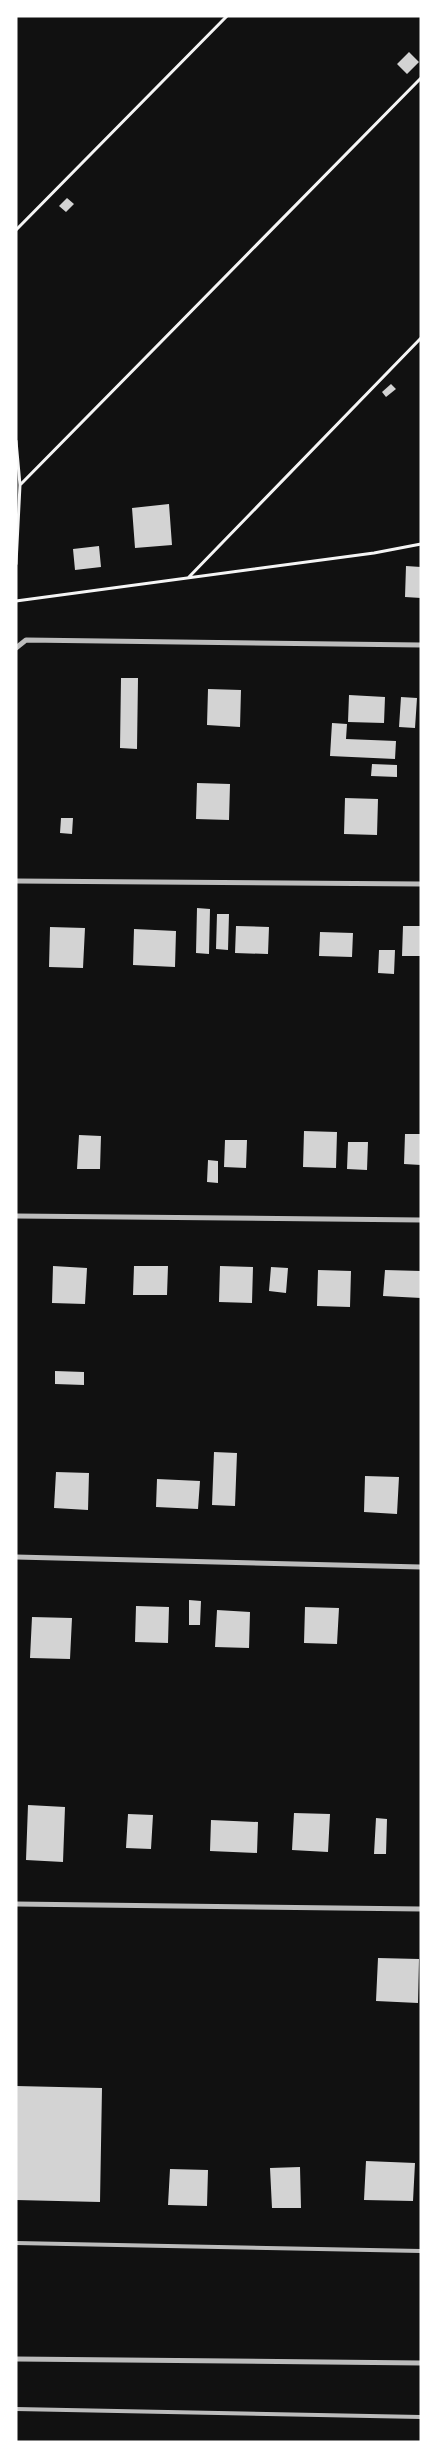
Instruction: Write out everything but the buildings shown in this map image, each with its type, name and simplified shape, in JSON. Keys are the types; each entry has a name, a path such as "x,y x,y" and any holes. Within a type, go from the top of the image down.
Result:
{"street":[{"path":"16,648 26,640 421,645"},
{"path":"16,881 421,884"},
{"path":"16,1216 421,1220"},
{"path":"16,1557 421,1567"},
{"path":"16,1904 421,1909"},
{"path":"16,2360 421,2363"}],"lane":[{"path":"16,2242 421,2251"},
{"path":"16,2409 421,2417"}],"path":[{"path":"16,230 227,16"},
{"path":"20,485 421,78"},
{"path":"188,578 421,338"},
{"path":"16,441 20,485 16,564"},
{"path":"16,601 374,553 421,544"}]}
